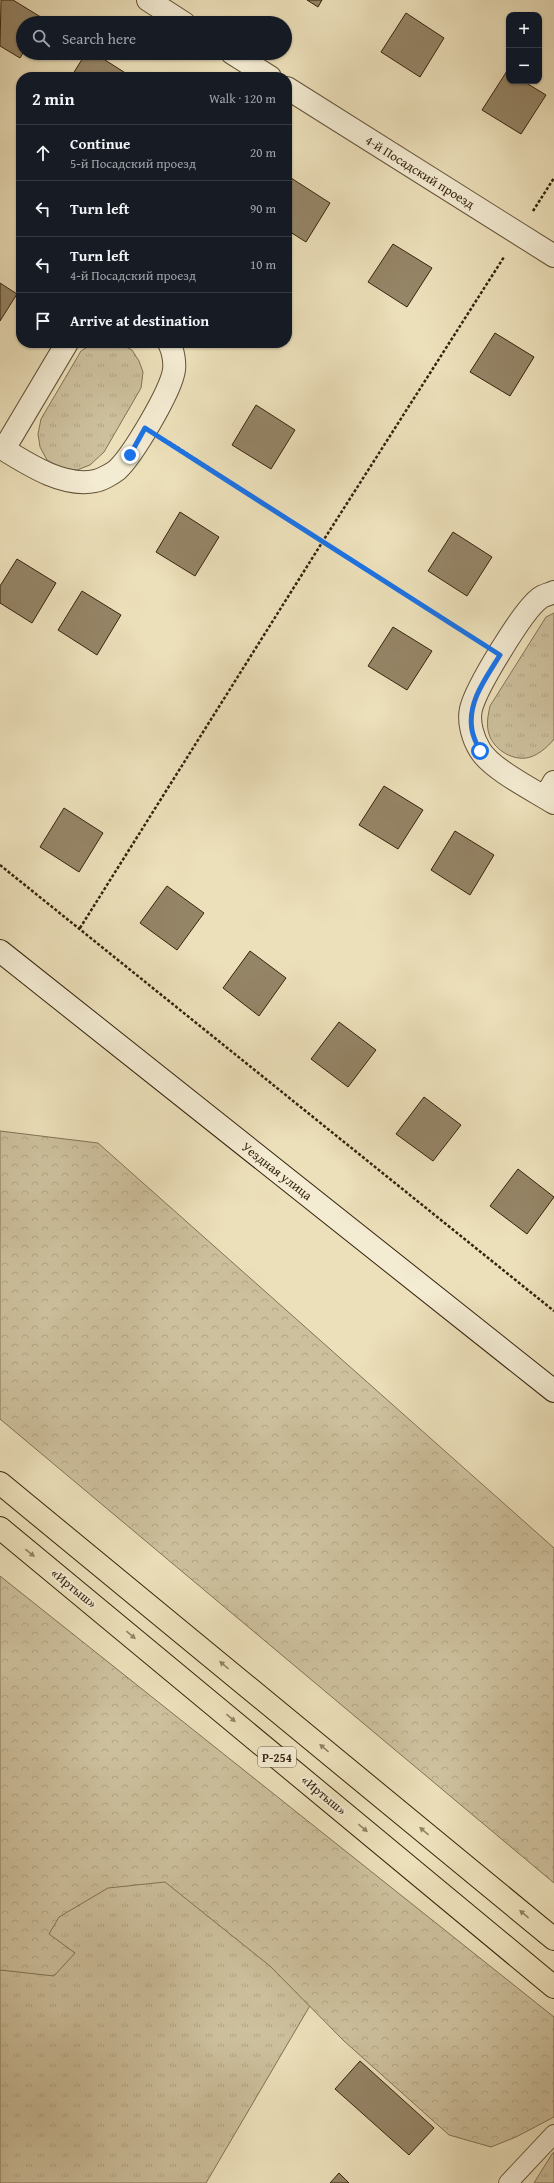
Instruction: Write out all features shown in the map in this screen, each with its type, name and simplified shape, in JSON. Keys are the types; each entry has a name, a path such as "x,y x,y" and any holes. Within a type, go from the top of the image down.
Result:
{"highway":[{"name":"Р-254","path":"0,1483 554,1939"},
{"name":"«Иртыш»","path":"0,1528 554,1987"}],"street":[{"path":"148,0 173,16"},
{"path":"243,60 262,72"},
{"name":"4-й Посадский проезд","path":"292,91 554,256"},
{"path":"64,348 2,448 55,476 75,483 96,481 116,471 130,455 167,390 174,369 172,348"},
{"path":"551,794 496,766 480,751 472,731 471,710 479,690 525,613 540,598 554,592"},
{"name":"Уездная улица","path":"0,951 554,1391"}],"lane":[{"path":"508,2183 554,2134"}],"path":[{"path":"80,928 323,541 554,178"},
{"path":"145,428 500,655"},
{"path":"0,865 554,1311"}],"green space":[{"path":"86,348 128,348 132,350 139,361 143,372 141,388 104,452 90,465 77,470 61,468 47,460 40,447 38,434 41,419 81,351"},
{"path":"554,613 554,739 534,756 526,758 514,757 503,752 491,739 487,724 490,706 546,617"},
{"path":"0,1131 98,1143 554,1548 554,1883 0,1419"},
{"path":"0,1576 554,2017 554,2117 516,2137 491,2147 449,2135 344,2041 270,1966 165,1882 108,1888 59,1917 49,1934 75,1953 54,1976 0,1970"},
{"path":"0,1586 325,1980 206,2183 0,2183"},
{"path":"554,2152 554,2183 534,2183 552,2154"}],"building":[{"path":"1,0 13,0 39,16 16,16 16,56 0,46"},
{"path":"307,0 322,0 318,7"},
{"path":"406,13 444,38 420,77 381,52"},
{"path":"82,60 105,60 124,72 74,72"},
{"path":"506,73 506,84 528,84 546,95 521,134 482,110"},
{"path":"292,179 330,203 306,242 292,233"},
{"path":"393,244 432,268 407,307 368,282"},
{"path":"0,283 16,293 16,296 0,321"},
{"path":"495,333 534,357 510,396 470,372"},
{"path":"256,405 295,430 271,469 232,445"},
{"path":"180,512 219,537 195,576 156,552"},
{"path":"453,532 492,557 467,596 428,571"},
{"path":"17,559 56,583 32,623 0,603 0,586"},
{"path":"82,591 121,615 97,655 58,630"},
{"path":"393,627 432,651 407,690 368,666"},
{"path":"384,786 423,810 398,849 359,825"},
{"path":"64,808 103,833 79,872 40,847"},
{"path":"455,831 494,855 470,895 431,870"},
{"path":"167,886 204,913 177,950 140,923"},
{"path":"250,951 286,978 259,1016 223,988"},
{"path":"339,1022 376,1050 348,1087 311,1059"},
{"path":"424,1097 461,1125 433,1161 396,1134"},
{"path":"518,1169 554,1197 527,1234 490,1206"},
{"path":"360,2061 434,2128 409,2155 335,2089"},
{"path":"339,2173 349,2183 330,2183"}],"route":[{"path":"130,455 145,428 500,655 479,690 471,710 472,731 480,751"}]}
